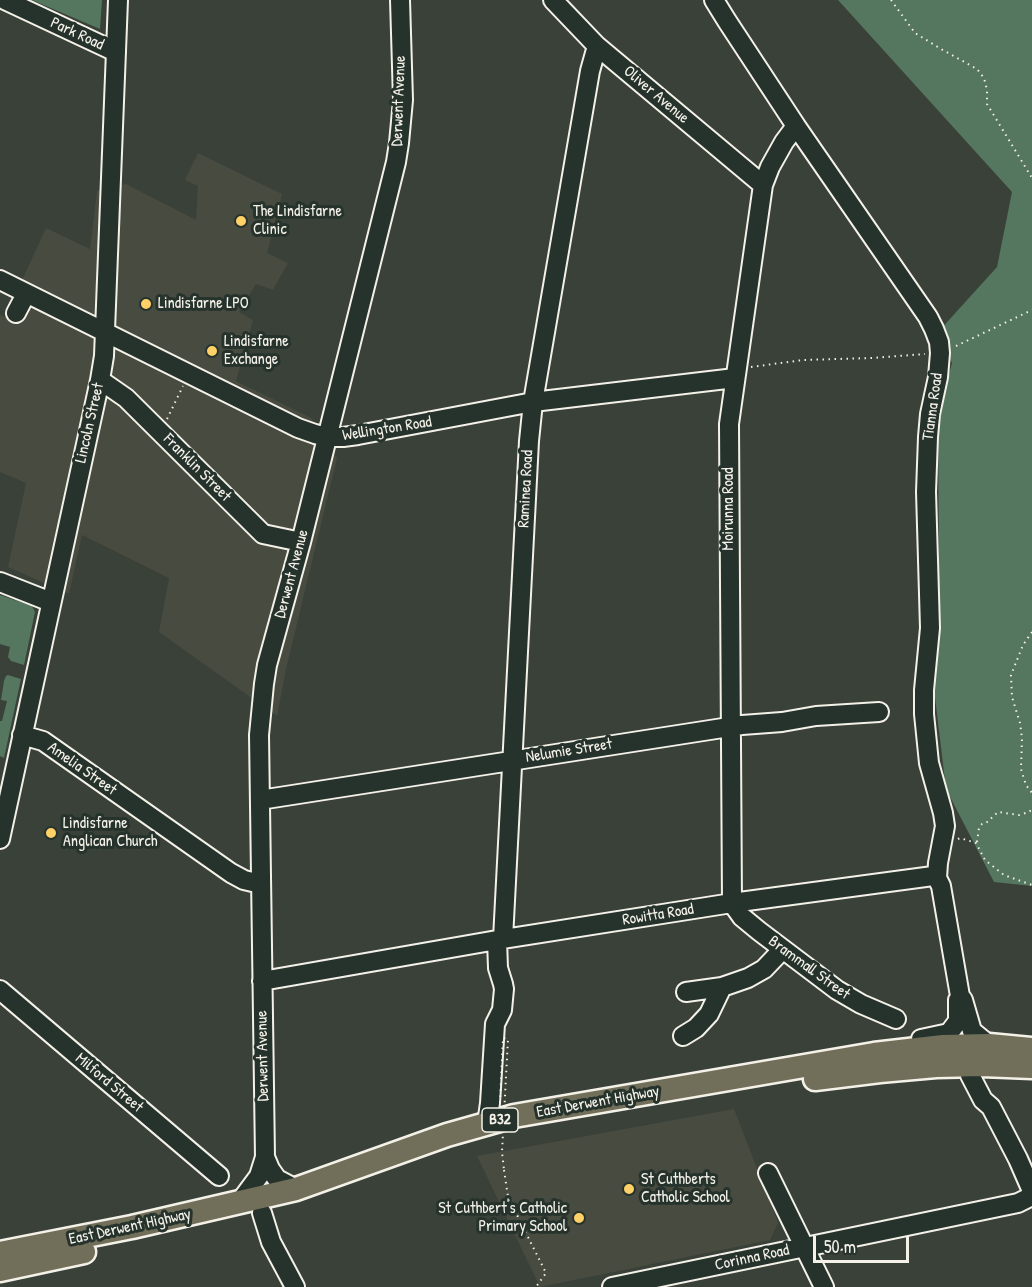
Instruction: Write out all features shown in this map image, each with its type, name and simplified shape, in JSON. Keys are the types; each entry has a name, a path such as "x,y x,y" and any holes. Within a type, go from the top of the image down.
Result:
{"main road":[{"name":"East Derwent Highway","path":"0,1253 132,1227 296,1189 447,1135 514,1116 874,1054 943,1046 1032,1067"},
{"name":"East Derwent Highway","path":"0,1270 262,1213 350,1186 449,1150 524,1129 824,1078 936,1066 977,1055 1032,1049"}],"street":[{"name":"Park Road","path":"5,0 116,52"},
{"name":"Lincoln Street","path":"0,839 104,356 118,0"},
{"name":"Derwent Avenue","path":"239,1203 259,1176 265,1157 259,735 264,684 391,185 399,144 403,100 400,0"},
{"name":"Oliver Avenue","path":"553,0 597,46 763,185"},
{"name":"Tianna Road","path":"714,0 796,126 934,329 940,353 928,437 926,492 930,628 924,714 929,763 944,820 937,878"},
{"name":"Raminea Road","path":"487,1124 495,1024 502,1010 504,989 498,968 513,760 529,441 533,402 590,70 597,46"},
{"name":"Moirunna Road","path":"732,903 729,423 763,185 770,167 796,126"},
{"name":"Wellington Road","path":"0,280 298,428 327,437 358,435 533,402 735,374"},
{"path":"16,312 26,294"},
{"name":"Franklin Street","path":"100,380 126,398 263,534 301,542"},
{"path":"0,582 51,602"},
{"name":"Nelumie Street","path":"260,800 752,723 879,712"},
{"name":"Amelia Street","path":"22,735 43,741 231,873 244,880 261,884"},
{"name":"Rowitta Road","path":"262,981 500,939 732,903 933,876 937,878"},
{"path":"937,878 941,886 960,996 963,999 977,1055 990,1092 991,1107 1032,1191"},
{"name":"Brammall Street","path":"732,903 750,924 822,980 849,998 896,1019"},
{"path":"686,992 722,987 757,974 783,949"},
{"path":"683,1036 696,1028 709,1014 722,987"},
{"name":"Milford Street","path":"0,990 219,1176"},
{"path":"895,1051 918,1039 949,1033 958,1021 960,996"},
{"path":"265,1157 277,1179 296,1189"},
{"path":"768,1173 824,1287"},
{"name":"Corinna Road","path":"612,1287 1018,1203 1032,1196"},
{"path":"262,1213 271,1242 295,1287"}],"path":[{"path":"891,0 915,33 977,69 984,78 987,104 1032,178"},
{"path":"735,374 803,360 940,353 1032,310"},
{"path":"160,432 190,373"},
{"path":"1032,632 1023,645 1011,675 1012,697 1021,730 1021,769 1026,785 1032,793"},
{"path":"1032,809 1019,814 998,812 979,828 976,843 985,860 1004,874 1032,885"},
{"path":"941,846 960,838 976,843"},
{"path":"500,1103 503,1038 508,1039 502,1152 504,1170 508,1197 546,1273 536,1287"}],"shaded area":[{"path":"198,153 282,194 267,253 288,263 273,290 256,284 239,312 253,320 236,381 311,418 337,458 286,669 277,716 159,632 169,578 82,535 69,594 8,567 26,483 0,472 0,315 5,317 46,228 90,249 97,191 126,184 196,220 198,186 185,180"},
{"name":"St Cuthberts Catholic School","path":"734,1109 778,1223 770,1240 540,1287 477,1156"}],"green space":[{"path":"32,0 102,0 100,29"},
{"path":"838,0 1032,0 1032,886 994,882 946,789 934,689 939,570 938,414 952,363 939,331 997,267 1012,192"},
{"path":"0,595 32,606 35,612 24,665 11,661 8,657 10,647 0,644"},
{"path":"8,675 21,679 4,758 0,756 0,721 2,721 7,701 1,700 4,681"}],"place":[{"name":"The Lindisfarne Clinic","path":"241,221"},
{"name":"Lindisfarne LPO","path":"146,304"},
{"name":"Lindisfarne Exchange","path":"212,351"},
{"name":"Lindisfarne Anglican Church","path":"51,833"},
{"name":"St Cuthberts Catholic School","path":"629,1189"},
{"name":"St Cuthbert's Catholic Primary School","path":"579,1218"}]}
